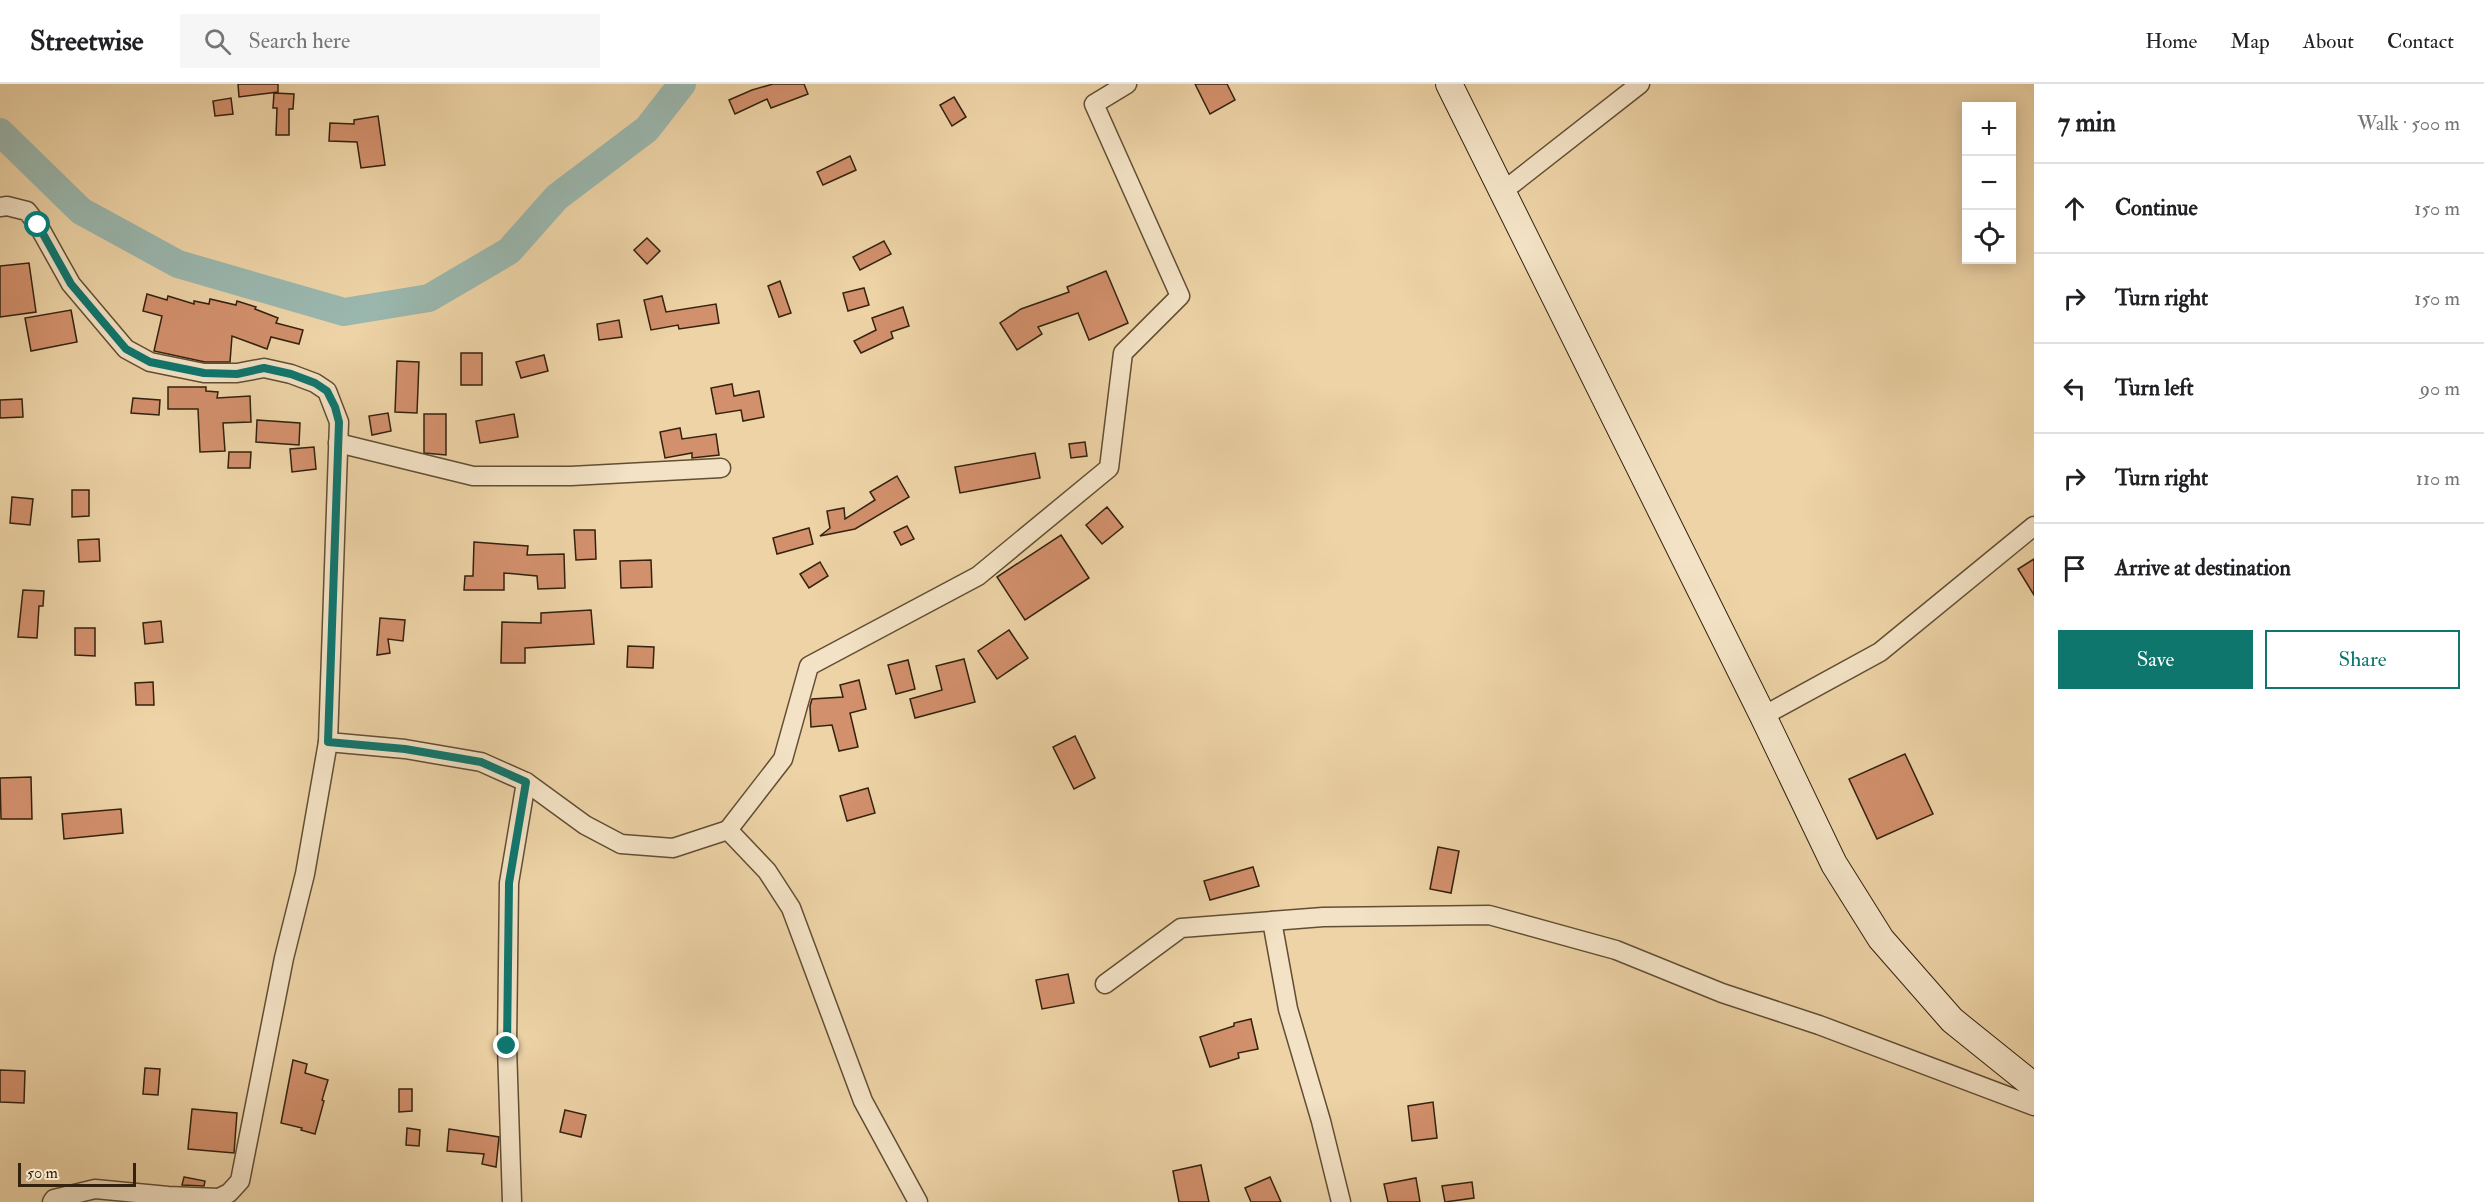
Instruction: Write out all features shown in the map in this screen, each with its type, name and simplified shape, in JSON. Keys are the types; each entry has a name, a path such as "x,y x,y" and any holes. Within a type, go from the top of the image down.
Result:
{"street":[{"path":"328,742 405,749 481,762 526,782 585,825 621,844 673,848 728,830 783,759 809,666 978,576 1109,468 1123,353 1180,296 1094,104 1128,84"},
{"path":"1449,84 1763,716 1833,864 1881,939 1952,1020 2034,1086"},
{"path":"1502,192 1640,84"},
{"path":"0,207 7,206 27,211 38,225 71,284 126,349 150,362 204,373 237,374 264,368 315,383 327,391 339,422 328,742 303,884 284,958 240,1181 229,1193 219,1198 95,1189 65,1196 52,1202"},
{"path":"338,443 473,476 639,474 721,468"},
{"path":"1763,716 1880,652 2034,526"},
{"path":"512,1202 507,1046 509,883 526,782"},
{"path":"728,830 767,871 791,908 863,1101 918,1202"},
{"path":"1105,984 1181,928 1323,917 1489,915 1616,950 1722,993 1819,1025 2034,1106"},
{"path":"1272,921 1287,1010 1321,1121 1341,1202"}],"building":[{"path":"238,84 278,84 278,92 239,97"},
{"path":"773,84 804,84 808,94 771,108 767,99 735,114 729,100"},
{"path":"1195,84 1227,84 1235,100 1210,114"},
{"path":"274,93 294,94 293,109 289,109 289,135 276,135 277,108 273,108"},
{"path":"954,97 966,117 952,126 940,105"},
{"path":"231,98 233,114 215,116 213,101"},
{"path":"378,116 385,165 361,168 357,142 329,141 330,123 354,124 354,120"},
{"path":"850,156 856,170 823,185 817,172"},
{"path":"647,238 660,251 647,264 634,250"},
{"path":"884,241 891,254 860,270 853,257"},
{"path":"29,263 36,312 0,317 0,266"},
{"path":"1106,271 1128,323 1089,340 1078,313 1038,327 1042,334 1017,350 1000,323 1021,309 1069,292 1067,287"},
{"path":"780,281 791,313 779,317 768,286"},
{"path":"864,288 869,305 848,311 843,293"},
{"path":"147,294 167,300 168,296 194,304 194,301 209,304 210,299 236,305 237,301 278,318 276,323 303,330 299,344 271,337 267,349 232,336 230,362 205,362 154,351 162,316 143,311"},
{"path":"662,296 666,312 716,304 719,323 679,329 678,325 651,330 644,300"},
{"path":"903,307 909,326 891,332 893,338 861,353 854,341 876,330 872,318"},
{"path":"71,310 77,342 31,351 25,318"},
{"path":"619,320 622,337 599,340 597,324"},
{"path":"461,353 482,353 482,385 461,385"},
{"path":"544,355 548,371 521,378 516,362"},
{"path":"397,361 419,362 417,413 395,412"},
{"path":"732,384 734,396 759,391 764,417 743,421 741,410 716,414 711,388"},
{"path":"168,387 206,387 206,391 218,392 217,398 250,396 251,422 223,423 225,451 200,452 198,409 168,409"},
{"path":"133,398 160,400 159,415 131,413"},
{"path":"22,399 23,417 0,418 0,400"},
{"path":"388,413 391,431 372,435 369,416"},
{"path":"424,414 446,414 446,455 424,453"},
{"path":"514,414 518,437 480,443 476,421"},
{"path":"257,420 300,423 299,445 256,442"},
{"path":"680,428 682,439 716,434 719,455 692,458 692,453 665,458 660,432"},
{"path":"1085,442 1087,456 1071,458 1069,444"},
{"path":"314,447 316,469 292,472 290,449"},
{"path":"229,452 251,452 250,468 228,468"},
{"path":"1035,453 1040,478 960,493 955,467"},
{"path":"897,476 909,497 855,529 820,536 830,528 827,511 844,508 845,519 875,500 870,492"},
{"path":"72,490 89,490 89,516 72,517"},
{"path":"12,497 33,499 30,525 10,523"},
{"path":"1107,507 1123,527 1102,544 1086,525"},
{"path":"907,526 914,539 901,545 894,532"},
{"path":"809,528 813,544 777,554 773,538"},
{"path":"574,530 595,530 596,559 576,560"},
{"path":"1061,535 1089,578 1025,620 997,577"},
{"path":"99,539 100,561 79,562 78,540"},
{"path":"474,542 528,546 527,555 564,554 565,588 538,589 537,576 504,573 504,590 464,590 465,576 473,576"},
{"path":"2034,559 2034,595 2018,569"},
{"path":"651,560 652,587 621,588 620,561"},
{"path":"820,562 828,576 809,588 800,574"},
{"path":"23,590 44,591 43,606 39,606 37,638 18,637"},
{"path":"591,610 594,644 525,648 525,663 501,663 502,622 541,623 541,613"},
{"path":"380,618 405,620 403,641 388,639 390,653 377,655"},
{"path":"161,621 163,642 145,644 143,623"},
{"path":"75,628 95,628 95,656 75,655"},
{"path":"1009,630 1028,658 997,679 978,651"},
{"path":"628,646 654,647 653,668 627,667"},
{"path":"964,659 975,702 915,718 910,699 942,690 936,666"},
{"path":"908,660 915,689 896,694 888,665"},
{"path":"859,680 866,709 850,713 858,747 839,751 832,725 811,727 810,706 812,699 843,697 840,685"},
{"path":"153,682 154,705 136,705 135,683"},
{"path":"1075,736 1095,778 1074,789 1053,747"},
{"path":"1905,754 1933,814 1877,839 1849,779"},
{"path":"31,777 32,819 1,819 0,778"},
{"path":"868,788 875,813 847,821 840,796"},
{"path":"121,809 123,833 64,839 62,814"},
{"path":"1438,847 1459,851 1451,893 1430,889"},
{"path":"1253,867 1259,886 1210,900 1204,881"},
{"path":"1068,974 1074,1003 1042,1009 1036,980"},
{"path":"1251,1019 1258,1049 1238,1053 1239,1058 1210,1067 1200,1037 1234,1026 1234,1023"},
{"path":"293,1060 307,1064 305,1073 328,1080 315,1134 281,1123"},
{"path":"145,1068 160,1069 158,1095 143,1094"},
{"path":"0,1070 25,1071 24,1103 0,1102"},
{"path":"399,1089 412,1089 412,1111 399,1112"},
{"path":"1433,1102 1437,1138 1412,1141 1408,1106"},
{"path":"192,1109 237,1113 234,1153 188,1149"},
{"path":"565,1110 586,1115 581,1137 560,1132"},
{"path":"407,1128 420,1130 419,1146 406,1145"},
{"path":"449,1129 499,1137 496,1167 482,1164 484,1154 447,1151"},
{"path":"1201,1165 1209,1202 1179,1202 1173,1171"},
{"path":"184,1177 205,1181 204,1186 182,1185"},
{"path":"1270,1177 1281,1202 1251,1202 1245,1188"},
{"path":"1416,1178 1420,1202 1388,1202 1384,1184"},
{"path":"1472,1182 1474,1198 1445,1202 1442,1186"}],"waterway":[{"path":"0,132 81,211 178,264 344,312 429,298 509,251 557,197 647,129 682,84"}],"route":[{"path":"38,225 71,284 126,349 150,362 204,373 237,374 264,368 291,374 315,383 327,391 339,422 328,742 405,749 481,762 526,782 509,883 507,1046"}]}
